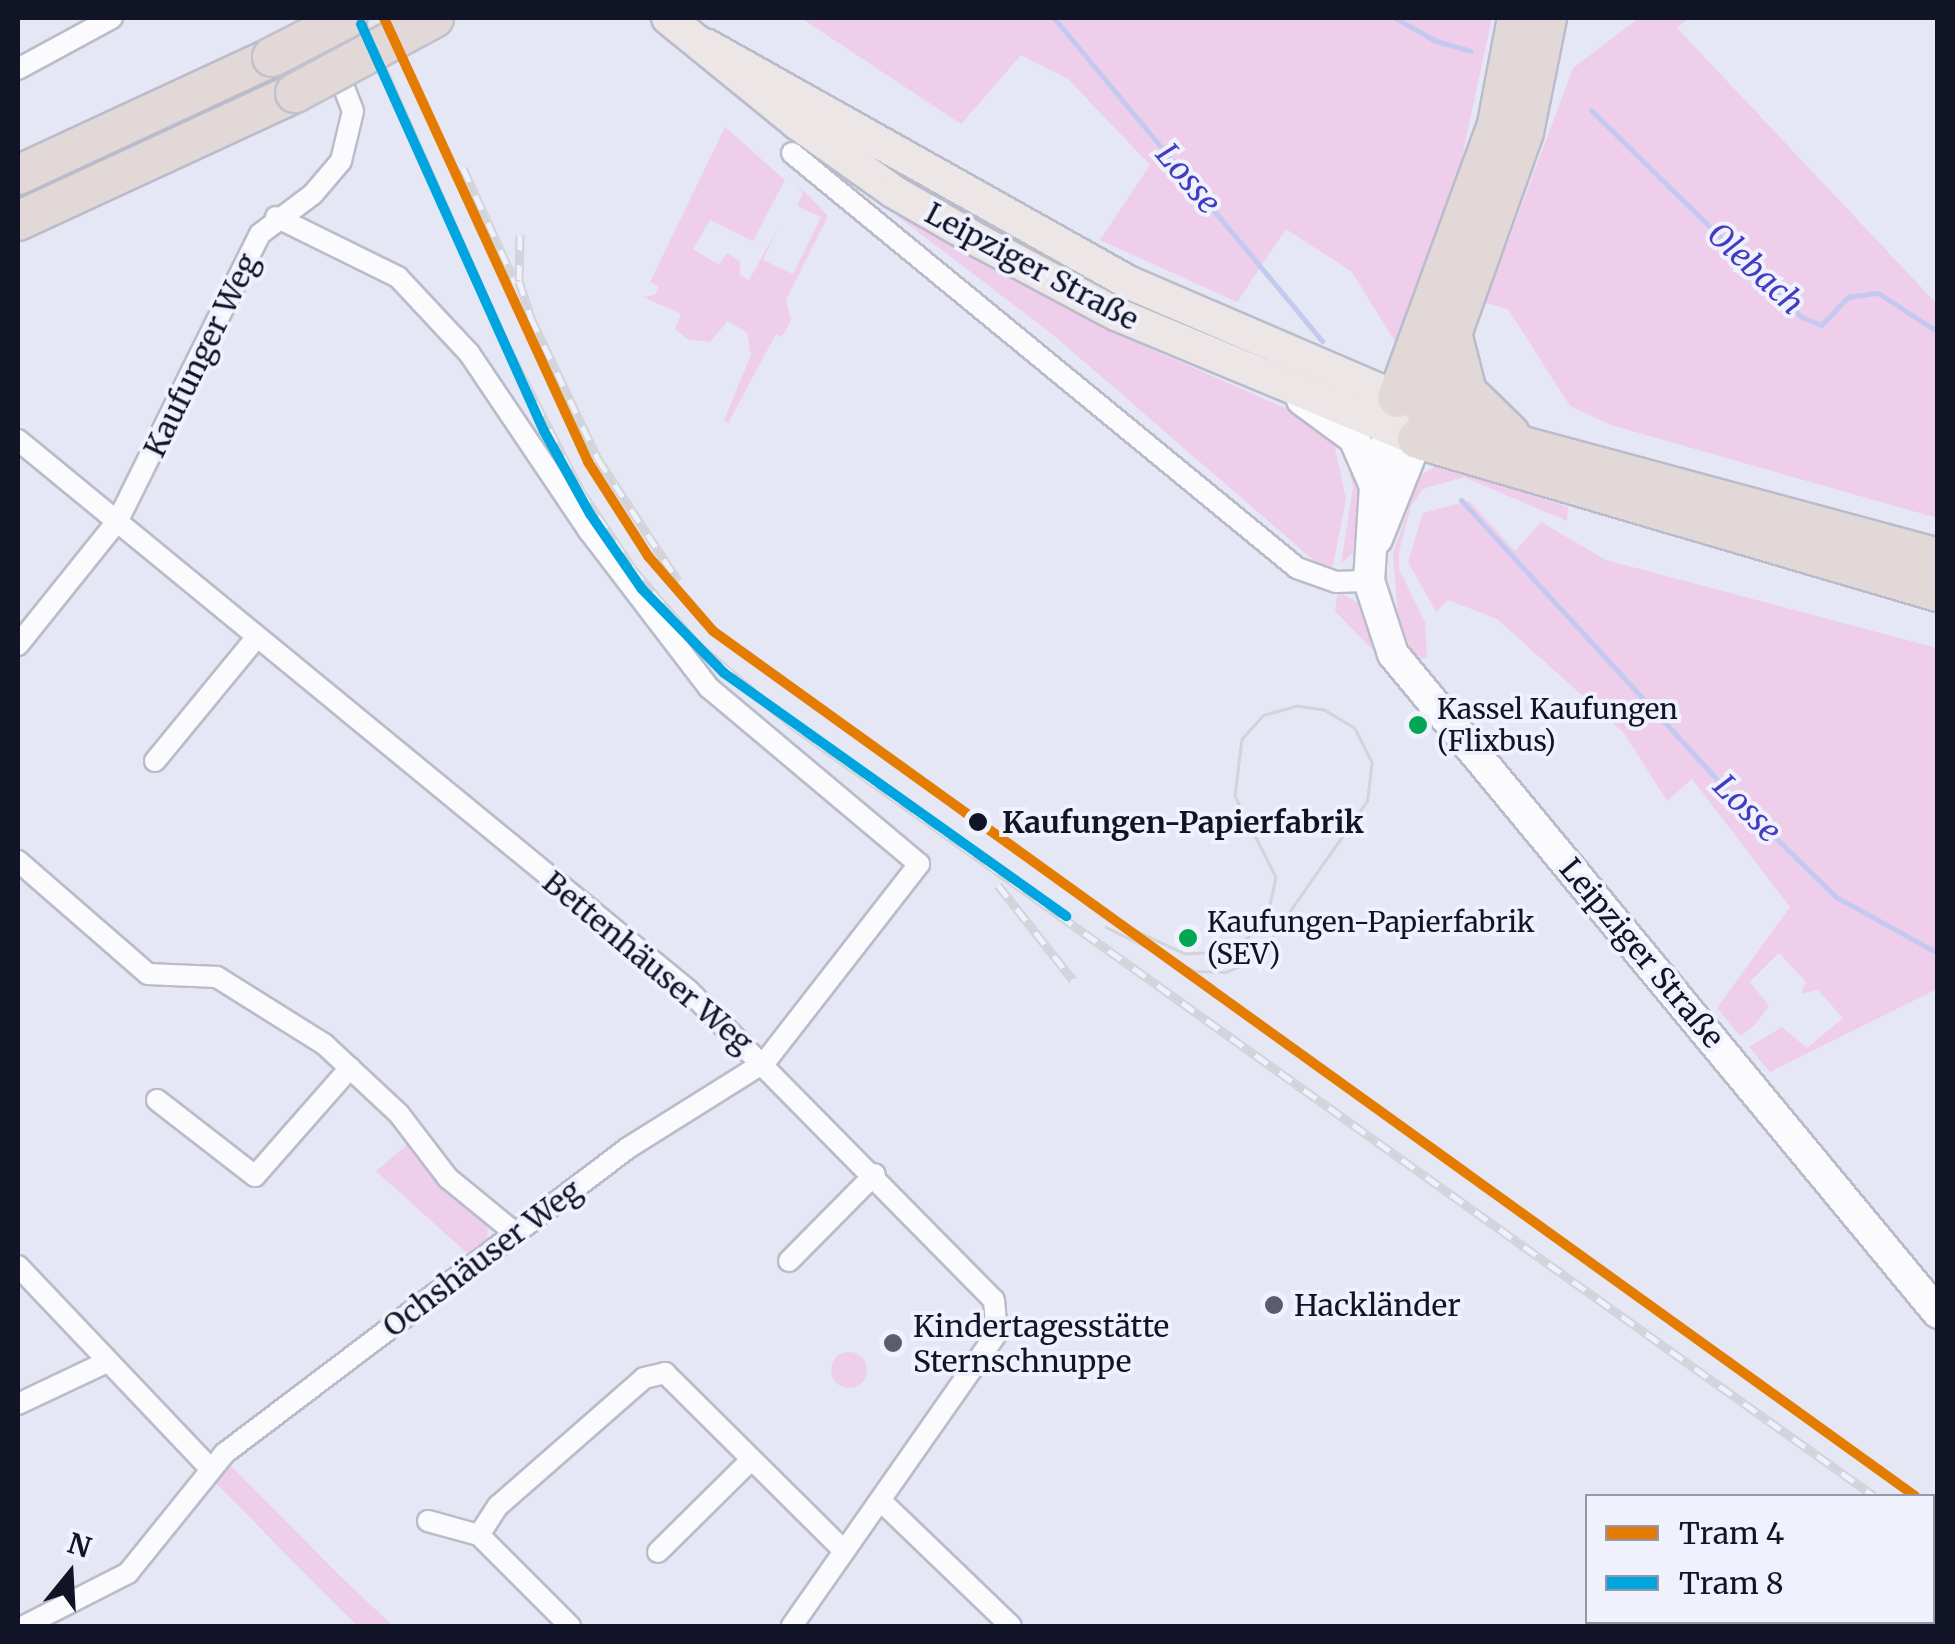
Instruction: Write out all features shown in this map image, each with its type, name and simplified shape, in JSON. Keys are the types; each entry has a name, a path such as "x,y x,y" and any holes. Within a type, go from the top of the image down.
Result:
{"highway":[{"path":"18,175 348,18"},
{"path":"18,221 295,93 434,18"},
{"path":"1407,419 1497,124 1517,18"},
{"path":"1407,419 1453,337 1524,132 1547,18"},
{"path":"1453,337 1467,392 1523,446"},
{"path":"1407,419 1523,446 1938,558"},
{"path":"1407,419 1938,592"}],"main road":[{"name":"Leipziger Straße","path":"668,18 797,123 894,192 1116,314 1283,387 1407,419"},
{"name":"Leipziger Straße","path":"707,46 1128,282 1407,419"}],"street":[{"name":"Kaufunger Weg","path":"18,646 118,520 244,260 276,217 327,180 351,133 353,110 316,18"},
{"path":"18,70 106,19"},
{"name":"Leipziger Straße","path":"792,153 924,255 1297,568 1336,582 1370,566"},
{"name":"Ochshäuser Weg","path":"210,1468 514,1232 765,1062 919,864 709,688 589,531 469,354 398,277 276,217"},
{"path":"1283,387 1354,438 1375,486"},
{"name":"Leipziger Straße","path":"1407,419 1375,486 1370,566 1393,654 1418,690 1676,991 1938,1314"},
{"path":"1370,566 1407,419"},
{"name":"Bettenhäuser Weg","path":"18,440 689,991 765,1062 994,1300 999,1322 881,1500"},
{"path":"155,760 256,638"},
{"path":"18,861 148,974 217,977 350,1068 399,1114 448,1178 514,1232"},
{"path":"157,1100 255,1176 350,1068"},
{"path":"789,1261 875,1174"},
{"path":"18,1266 210,1468 187,1508 128,1573 24,1626"},
{"path":"18,1404 107,1362"},
{"path":"479,1535 498,1506 644,1378 664,1373 681,1383 750,1461 843,1550"},
{"path":"658,1552 750,1461"},
{"path":"792,1626 881,1500 1011,1626"},
{"path":"428,1520 479,1535 570,1626"}],"shaded area":[{"path":"801,18 1492,18 1460,166 1395,342 1352,272 1286,229 1237,302 1100,240 1150,165 1068,79 1021,55 961,124"},
{"path":"1639,18 1689,18 1677,28 1937,304 1937,518 1611,425 1570,406 1508,309 1485,303 1573,68"},
{"path":"725,127 785,180 753,241 710,220 693,249 719,265 727,253 740,261 740,275 749,280 777,230 763,260 793,274 821,217 797,206 803,193 796,183 828,216 786,300 791,321 782,337 776,334 728,423 724,420 751,355 747,333 728,321 710,342 687,339 675,329 681,314 643,297 655,295 659,286 650,282"},
{"path":"867,193 1144,346 1331,428 1345,440 1335,448 1346,499 1333,566 1319,565 1052,334"},
{"path":"1345,452 1363,489 1353,553 1341,564 1353,487"},
{"path":"1439,464 1568,507 1567,521 1464,477 1423,489 1411,506 1399,552 1399,569 1425,622 1427,658 1415,659 1398,617 1393,553 1420,476"},
{"path":"1469,501 1515,551 1541,522 1606,560 1937,648 1937,989 1770,1072 1749,1047 1782,1027 1807,1048 1843,1018 1818,990 1801,994 1806,982 1779,953 1750,982 1769,1006 1755,1025 1740,1036 1717,1008 1790,907 1692,779 1667,801 1624,733 1497,619 1448,600 1436,612 1408,562 1423,513"},
{"path":"1338,591 1363,606 1373,650 1335,611"},
{"path":"407,1145 488,1220 487,1242 469,1255 376,1171"},
{"path":"849,1352 862,1357 867,1370 862,1383 849,1388 836,1383 831,1370 836,1357"},
{"path":"221,1456 393,1626 358,1626 321,1590 208,1475"}],"waterway":[{"name":"Losse","path":"1054,18 1322,341"},
{"name":"Olebach","path":"1395,18 1436,41 1471,51"},
{"name":"Olebach","path":"1591,110 1802,317 1821,325 1848,297 1878,293 1938,332"},
{"name":"Losse","path":"1461,500 1719,782 1836,897 1938,953"}],"tram line":[{"name":"4","path":"384,18 588,462 648,556 713,631 1912,1494"},
{"name":"8","path":"361,24 544,431 590,514 642,589 724,673 1066,916"},
{"path":"1106,927 1195,971 1226,972 1257,958 1367,801 1372,763 1354,728 1324,710 1297,706 1263,716 1242,739 1235,796 1276,877 1268,914 1248,938 1223,952 1185,954 1114,921"}],"railway":[{"path":"361,18 508,349 581,491 633,569 698,645 791,724 1871,1494"},
{"path":"463,168 515,282"},
{"path":"520,235 519,281 531,318 598,459 678,581"},
{"path":"998,885 1073,980"}],"place":[{"name":"Kassel Kaufungen (Flixbus)","path":"1418,725"},
{"name":"Kaufungen-Papierfabrik","path":"978,822"},
{"name":"Kaufungen-Papierfabrik (SEV)","path":"1188,938"},
{"name":"Hackländer","path":"1274,1305"},
{"name":"Kindertagesstätte Sternschnuppe","path":"893,1343"}]}
